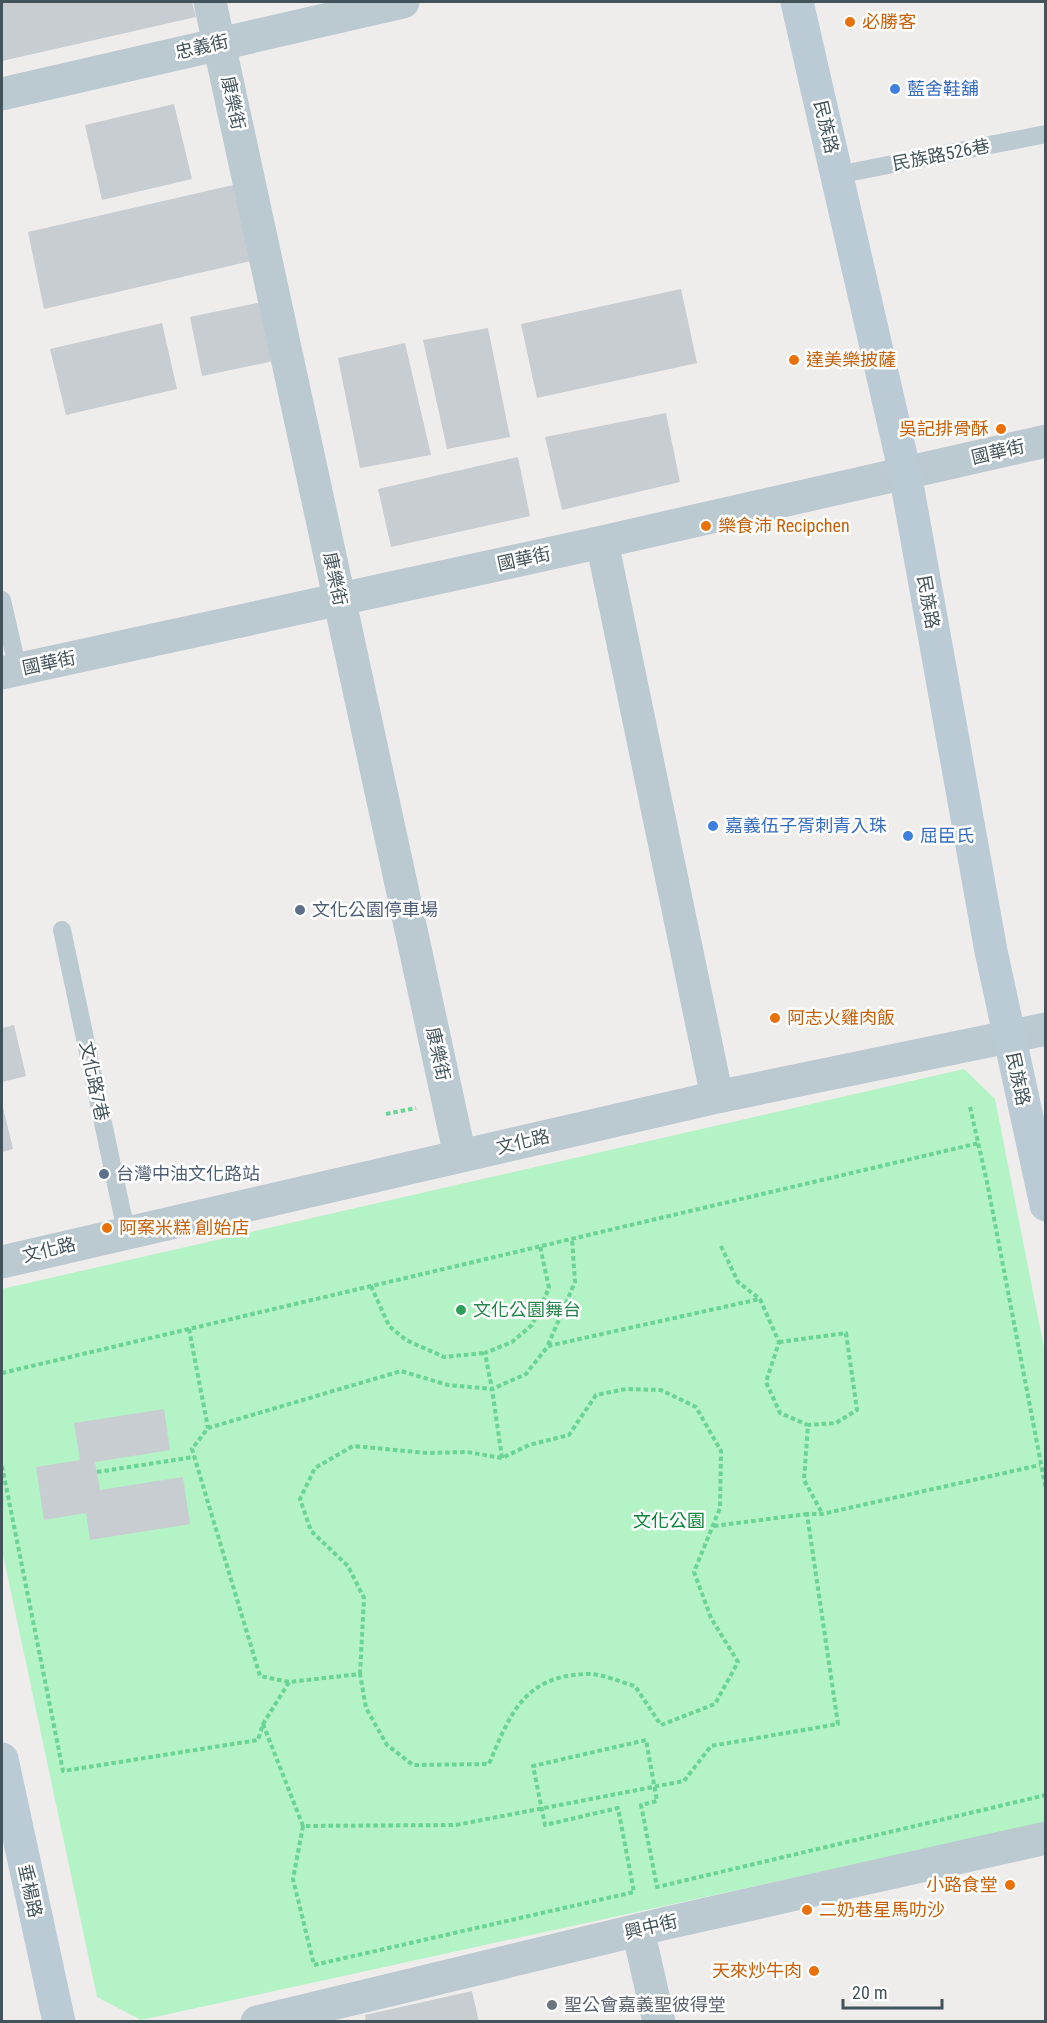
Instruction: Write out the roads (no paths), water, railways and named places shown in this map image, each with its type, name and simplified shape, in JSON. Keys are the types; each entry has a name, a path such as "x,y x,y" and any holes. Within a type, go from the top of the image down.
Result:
{"main road":[{"name":"民族路","path":"797,2 905,473 991,951 1046,1205"},
{"name":"垂楊路","path":"2,1760 59,2022"}],"street":[{"name":"康樂街","path":"210,2 460,1156"},
{"name":"忠義街","path":"2,94 403,2"},
{"name":"國華街","path":"10,672 602,542 1046,441"},
{"path":"602,542 717,1097"},
{"name":"文化路","path":"2,1262 126,1231 717,1097 949,1048 1010,1039 1046,1029"},
{"name":"興中街","path":"257,2022 338,2012 638,1930 1046,1838"},
{"path":"638,1930 659,2022"}],"lane":[{"name":"民族路526巷","path":"837,176 1046,134"},
{"path":"2,600 10,672"},
{"name":"文化路7巷","path":"63,930 126,1231"}],"place":[{"name":"必勝客","path":"850,22"},
{"name":"藍舍鞋舖","path":"895,89"},
{"name":"達美樂披薩","path":"794,360"},
{"name":"吳記排骨酥","path":"1001,429"},
{"name":"樂食沛 Recipchen","path":"706,526"},
{"name":"嘉義伍子胥刺青入珠","path":"713,826"},
{"name":"屈臣氏","path":"908,836"},
{"name":"文化公園停車場","path":"300,910"},
{"name":"阿志火雞肉飯","path":"775,1018"},
{"name":"台灣中油文化路站","path":"104,1174"},
{"name":"阿案米糕 創始店","path":"107,1228"},
{"name":"文化公園舞台","path":"461,1310"},
{"name":"小路食堂","path":"1010,1885"},
{"name":"二奶巷星馬叻沙","path":"807,1910"},
{"name":"天來炒牛肉","path":"814,1971"},
{"name":"聖公會嘉義聖彼得堂","path":"552,2005"}],"park label":[{"name":"文化公園","path":"669,1521"}]}
